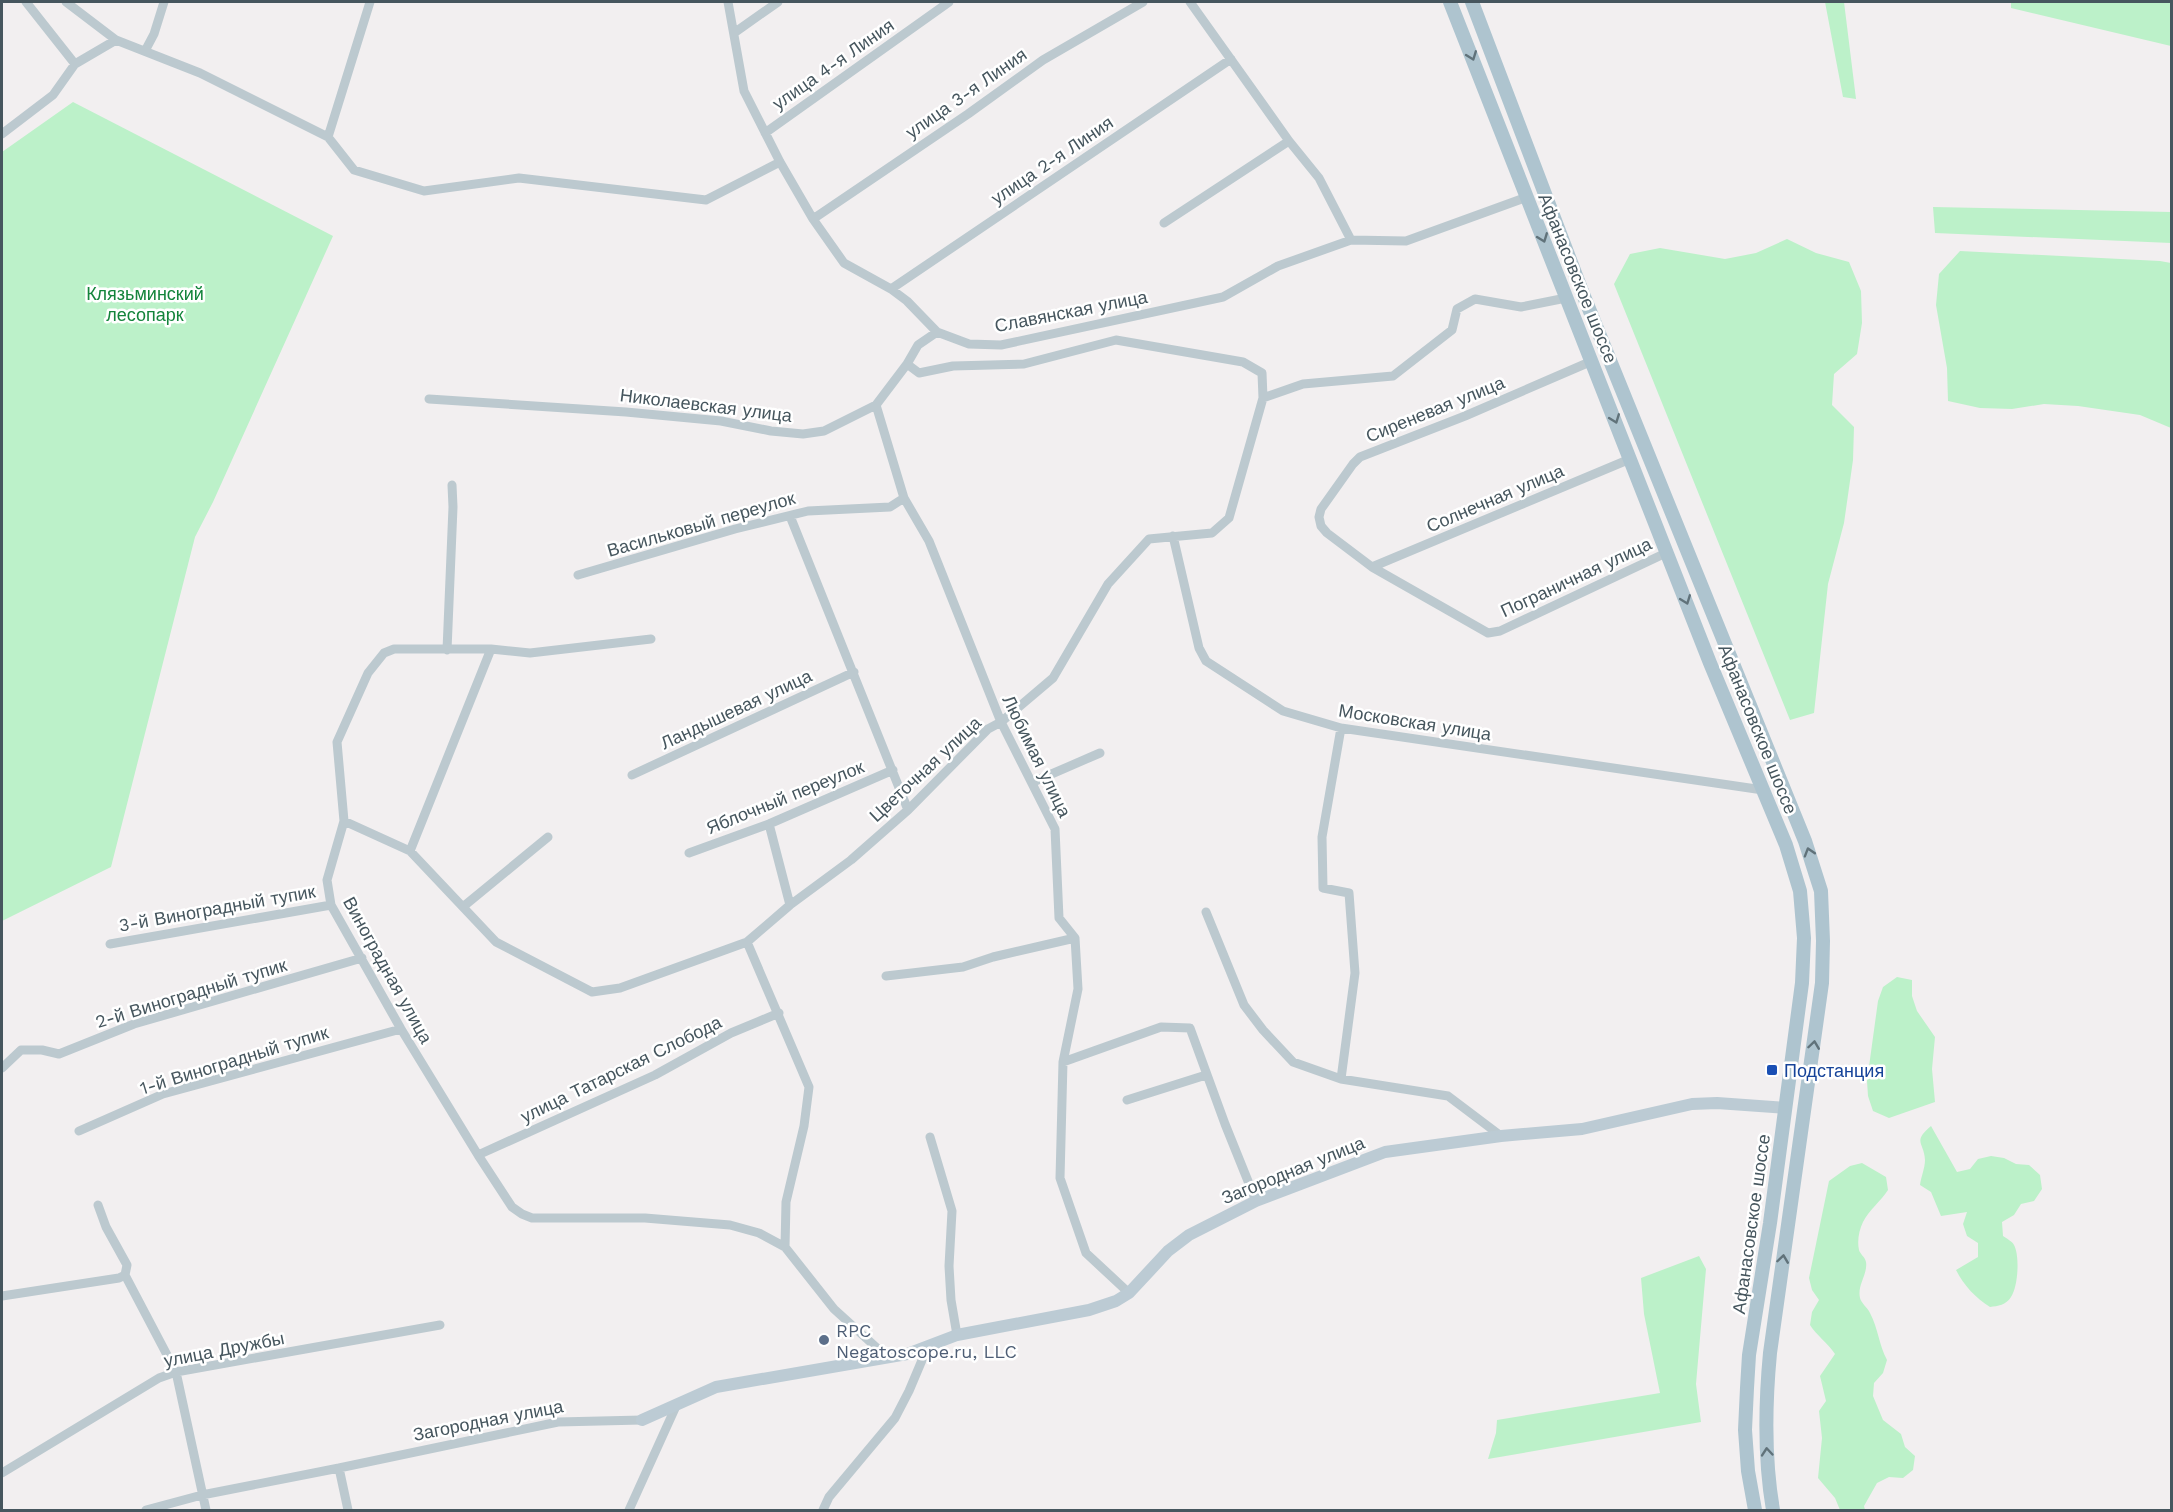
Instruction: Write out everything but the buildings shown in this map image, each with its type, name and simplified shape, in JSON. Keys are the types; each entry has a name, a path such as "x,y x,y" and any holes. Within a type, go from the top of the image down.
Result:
{"main road":[{"name":"Афанасовское шоссе","path":"1450,2 1710,663 1786,844 1800,891 1804,938 1802,983 1749,1355 1745,1430 1748,1471 1755,1510"},
{"name":"Афанасовское шоссе","path":"1472,2 1583,294 1805,841 1821,891 1822,983 1770,1353 1765,1404 1766,1443 1773,1510"}],"street":[{"path":"26,2 75,64"},
{"path":"66,2 116,40 200,73 328,137 354,170 424,191 519,178 705,200 780,162"},
{"path":"145,51 154,34 164,2"},
{"path":"328,137 370,2"},
{"name":"Славянская улица","path":"728,2 744,91 780,162 813,219 844,263 891,289 907,301 937,332 969,344 1001,345 1223,297 1278,266 1351,240 1406,241 1527,197"},
{"path":"734,33 778,2"},
{"name":"улица 4-я Линия","path":"765,133 949,2"},
{"name":"улица 3-я Линия","path":"813,219 1043,60 1143,2"},
{"path":"1190,2 1289,141 1319,178 1351,240"},
{"path":"2,134 53,95 75,64 116,40"},
{"name":"улица 2-я Линия","path":"891,289 1231,59"},
{"path":"1164,224 1289,141"},
{"path":"907,364 919,373 953,366 1024,364 1116,340 1243,362 1262,373 1263,399 1303,384 1393,376 1452,330 1457,309 1475,299 1521,307 1566,298"},
{"name":"Николаевская улица","path":"429,399 626,412 721,421 771,431 803,434 824,431 876,405 907,364 918,345 937,332"},
{"name":"Сиреневая улица","path":"1372,567 1320,526 1321,509 1357,460 1364,455 1465,416 1593,361"},
{"name":"Цветочная улица","path":"747,942 790,905 851,860 908,810 988,729 1001,722 1053,678 1108,584 1149,539 1212,532 1229,518 1263,399"},
{"name":"Любимая улица","path":"876,405 904,498 929,541 1001,722 1055,829 1059,918 1075,938"},
{"name":"Солнечная улица","path":"1372,567 1630,459"},
{"path":"447,650 452,484"},
{"name":"Васильковый переулок","path":"578,575 735,528 808,511 890,507 904,498"},
{"path":"790,516 908,810"},
{"name":"Московская улица","path":"1173,536 1199,648 1206,661 1283,711 1341,728 1763,790"},
{"name":"Пограничная улица","path":"1372,567 1483,632 1494,633 1668,552"},
{"name":"Виноградная улица","path":"651,639 530,653 491,649 394,649 384,652 368,673 337,742 344,821 327,880 330,905 401,1029 478,1155 512,1207 522,1215 532,1218 645,1218 730,1226 759,1233 785,1247"},
{"path":"410,852 491,649"},
{"name":"Ландышевая улица","path":"632,775 854,672"},
{"path":"1341,728 1322,837 1323,888 1349,892 1355,973 1341,1079"},
{"path":"1033,782 1100,753"},
{"name":"Яблочный переулок","path":"689,853 769,824 893,770"},
{"path":"344,821 410,852 496,942 592,992 620,988 747,942 809,1087 804,1126 786,1202 785,1247 834,1310 888,1358"},
{"path":"769,824 790,905"},
{"path":"464,906 548,837"},
{"name":"3-й Виноградный тупик","path":"110,944 330,905"},
{"path":"1206,912 1244,1005 1263,1030 1293,1062 1341,1079 1448,1096 1502,1136"},
{"path":"886,976 963,967 993,957 1075,938 1078,989 1063,1062 1060,1178 1086,1252 1130,1293"},
{"name":"2-й Виноградный тупик","path":"2,1068 21,1050 42,1050 59,1054 134,1024 362,958"},
{"name":"улица Татарская Слобода","path":"478,1155 655,1075 731,1033 779,1013"},
{"path":"1063,1062 1161,1027 1190,1028 1206,1075 1256,1201"},
{"name":"1-й Виноградный тупик","path":"79,1131 163,1094 401,1029"},
{"path":"1127,1100 1206,1075"},
{"name":"Загородная улица","path":"146,1510 202,1495 558,1422 642,1420 716,1387 888,1358 907,1354 957,1335 1089,1310 1116,1301 1130,1293 1168,1251 1189,1235 1256,1201 1385,1152 1502,1136 1582,1129 1692,1104 1717,1103 1786,1108"},
{"path":"930,1137 952,1212 949,1266 951,1300 957,1335"},
{"path":"98,1205 105,1227 127,1265 126,1275 176,1372 206,1510"},
{"path":"2,1296 126,1275"},
{"name":"улица Дружбы","path":"2,1473 159,1378 176,1372 440,1325"},
{"path":"823,1510 829,1497 895,1418 928,1346"},
{"path":"629,1510 677,1404"},
{"path":"339,1468 348,1510"}],"green space":[{"path":"1825,2 1844,2 1856,99 1843,97"},
{"path":"2011,2 2171,2 2171,46 2011,8"},
{"name":"Клязьминский лесопарк","path":"73,102 333,236 195,537 111,867 2,921 2,152"},
{"path":"1933,207 2171,212 2171,243 1935,233"},
{"path":"1787,239 1816,253 1849,262 1861,291 1862,323 1857,354 1834,374 1832,405 1854,427 1853,460 1844,523 1828,584 1814,713 1790,720 1614,284 1630,254 1660,248 1725,259 1756,253"},
{"path":"1960,251 2171,263 2171,428 2140,415 2078,406 2044,404 2012,409 1980,408 1948,401 1947,368 1936,305 1939,274"},
{"path":"1897,977 1912,980 1912,996 1917,1011 1935,1037 1932,1069 1935,1102 1889,1118 1873,1111 1868,1096 1867,1081 1878,1001 1883,987"},
{"path":"1931,1126 1957,1172 1970,1169 1978,1159 1991,1156 2004,1158 2016,1164 2029,1165 2040,1175 2042,1189 2034,1201 2021,1204 2014,1215 2002,1222 2003,1236 2014,1245 2018,1264 2013,1292 2009,1300 2002,1305 1990,1307 1975,1296 1956,1270 1978,1257 1978,1243 1967,1236 1963,1224 1967,1212 1941,1216 1931,1192 1920,1185 1925,1160 1920,1139"},
{"path":"1862,1163 1886,1177 1888,1190 1866,1218 1860,1228 1858,1239 1859,1250 1866,1266 1859,1293 1860,1298 1873,1319 1887,1360 1883,1373 1874,1383 1873,1396 1883,1420 1901,1434 1905,1447 1915,1456 1913,1470 1903,1478 1889,1477 1877,1483 1864,1506 1865,1510 1840,1510 1835,1498 1818,1478 1822,1438 1819,1411 1826,1401 1820,1376 1835,1354 1810,1325 1812,1312 1819,1300 1812,1290 1809,1278 1829,1181 1850,1166"},
{"path":"1699,1256 1706,1269 1696,1384 1701,1422 1488,1459 1496,1433 1497,1420 1660,1393 1644,1314 1641,1278"}],"place":[{"name":"Подстанция","path":"1772,1070"},
{"name":"RPC Negatoscope.ru, LLC","path":"824,1340"}]}
